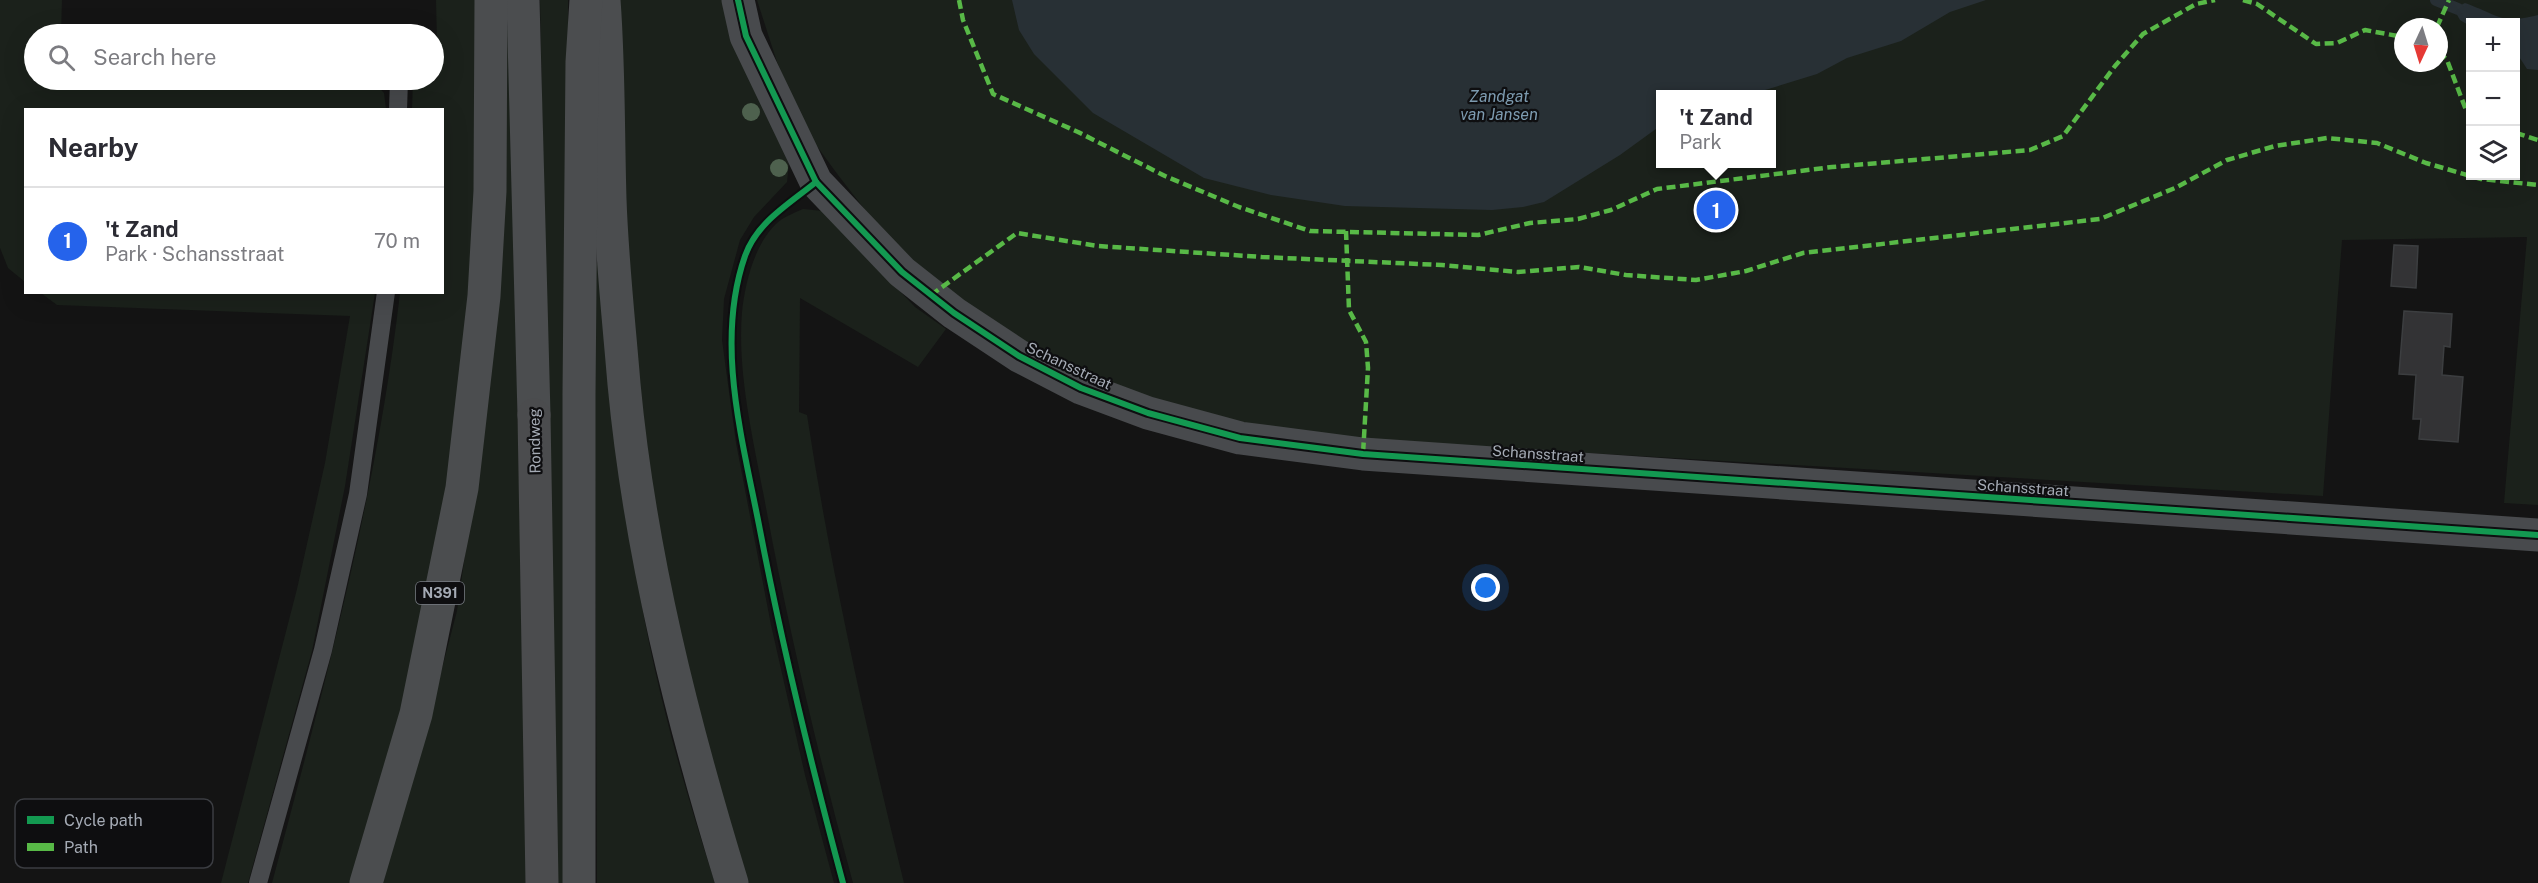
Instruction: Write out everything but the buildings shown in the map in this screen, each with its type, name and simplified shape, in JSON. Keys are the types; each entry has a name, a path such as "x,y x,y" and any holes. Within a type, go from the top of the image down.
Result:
{"highway":[{"name":"Rondweg","path":"534,415 542,883"}],"main road":[{"name":"N391","path":"366,883 416,714 462,488 484,296 490,191 491,0"},
{"name":"Rondweg","path":"523,0 534,415"},
{"path":"579,883 579,396 582,62 586,0"},
{"path":"604,0 608,63 610,201 624,386 638,499 662,628 701,781 732,883"}],"street":[{"name":"Schansstraat","path":"738,0 746,36 816,182 902,272 954,314 1019,356 1081,388 1148,413 1240,438 1363,454 2538,535"}],"lane":[{"path":"398,108 399,90"},
{"path":"258,883 323,650 358,494 386,294"}],"shaded area":[{"path":"0,0 62,0 61,24 24,24 24,90 381,90 384,93 386,108 24,108 24,281 8,268 0,248"},
{"path":"436,0 478,0 480,125 460,410 407,704 351,883 272,883 347,590 378,442 400,294 444,294 444,108 412,108 413,90 444,90 444,24 437,24"},
{"path":"540,0 568,0 566,883 557,883"},
{"path":"620,0 725,0 789,162 787,182 754,217 740,240 724,299 722,340 736,443 771,625 805,775 834,883 745,883 723,814 649,499 626,234"},
{"path":"757,0 2538,0 2538,505 2504,503 2527,237 2342,240 2323,496 1384,441 1234,423 1150,398 1058,360 998,326 944,286 887,238 808,134 777,62"},
{"path":"506,28 510,28 527,883 382,883 457,611 474,492"},
{"path":"803,209 823,211 915,307 946,329 918,367 800,298 799,412 807,415 850,650 904,883 853,883 793,643 747,405 741,335 748,277 756,254 768,233 782,219"},
{"path":"594,263 599,264 630,532 650,649 669,728 715,883 597,883"},
{"path":"42,294 375,294 345,486 312,651 248,883 221,883 297,589 325,463 350,316 57,305"}],"water":[{"name":"Zandgat van Jansen","path":"1012,0 1986,0 1950,12 1901,41 1847,58 1817,74 1765,90 1656,90 1656,129 1620,155 1544,202 1492,210 1345,206 1271,195 1204,178 1093,113 1034,54 1019,30"},
{"path":"2465,3 2504,18 2466,18 2466,24 2460,20 2456,13"},
{"path":"2538,15 2538,70 2527,69 2520,58 2520,18"}],"waterway":[{"path":"2436,0 2458,9"}],"marked path":[{"path":"959,0 963,20 993,94 1078,132 1165,176 1239,207 1310,231 1478,235 1530,223 1578,219 1611,210 1657,189 1832,167 2030,150 2063,136 2115,66 2143,34 2196,4 2215,0"},
{"path":"2243,0 2257,4 2316,44 2337,43 2365,30 2394,35"},
{"path":"2441,18 2449,0"},
{"path":"2448,63 2466,110"},
{"path":"2520,134 2538,140"},
{"path":"931,295 1017,233 1098,246 1262,257 1442,265 1518,272 1579,267 1626,275 1696,280 1746,271 1803,253 2100,219 2175,188 2227,160 2275,146 2327,138 2377,143 2426,163 2481,179 2538,185"},
{"path":"1346,231 1349,310 1366,342 1368,368 1363,454"}],"cycle path":[{"path":"738,0 746,36 816,182 902,272 954,313 1019,356 1081,388 1148,413 1240,438 1363,454 2538,535"},
{"path":"816,182 775,214 750,244 736,289 732,322 732,356 739,424 777,615 808,749 843,883"}],"place":[{"name":"'t Zand","path":"1716,210"}]}
